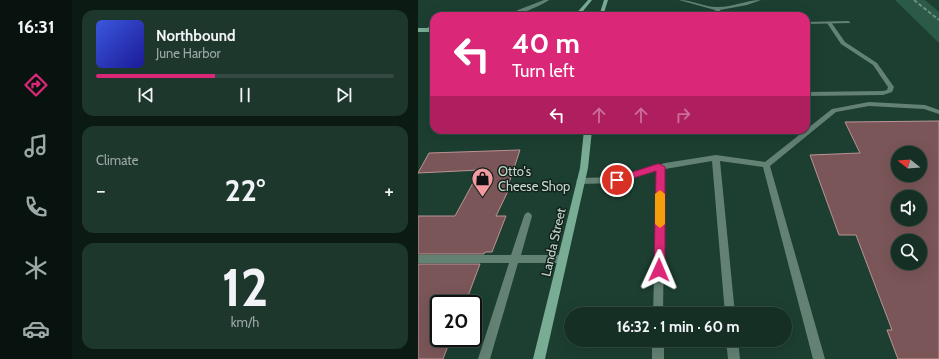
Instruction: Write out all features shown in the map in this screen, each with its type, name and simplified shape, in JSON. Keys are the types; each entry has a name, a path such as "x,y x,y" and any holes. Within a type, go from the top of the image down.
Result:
{"main road":[{"path":"580,12 590,0"},
{"path":"602,12 606,0"},
{"path":"418,30 430,30"},
{"name":"Landa Street","path":"539,359 580,181 587,134"}],"street":[{"path":"517,12 547,0"},
{"path":"681,0 688,0 717,9 748,4 759,0"},
{"path":"810,23 848,22"},
{"path":"810,94 890,92 891,87 875,64 843,43 829,23"},
{"path":"810,129 834,110 869,104 925,107 939,112"},
{"path":"580,181 617,180 660,167 716,158 766,165 804,134"},
{"path":"716,158 729,307"},
{"path":"766,165 819,359"},
{"path":"658,307 660,167"},
{"path":"484,359 528,216"},
{"path":"418,259 562,259"},
{"path":"658,347 658,359"},
{"path":"733,347 734,359"}],"green space":[{"path":"895,0 925,0 939,12 939,43"}],"building":[{"path":"939,121 939,359 898,359 887,330 892,330 856,235 839,235 810,155 860,153 845,122"},
{"path":"520,150 507,189 509,189 496,216 506,216 492,252 485,252 484,254 418,254 418,216 455,216 480,170 418,173 429,153"},
{"path":"418,264 480,264 468,295 430,295 430,347 448,347 443,359 418,359"}],"railway":[{"path":"914,0 939,20"}],"slow traffic":[{"path":"660,194 660,224"}],"place":[{"name":"Otto's Cheese Shop","path":"483,198"}],"route":[{"path":"617,180 660,167 659,270"}]}
